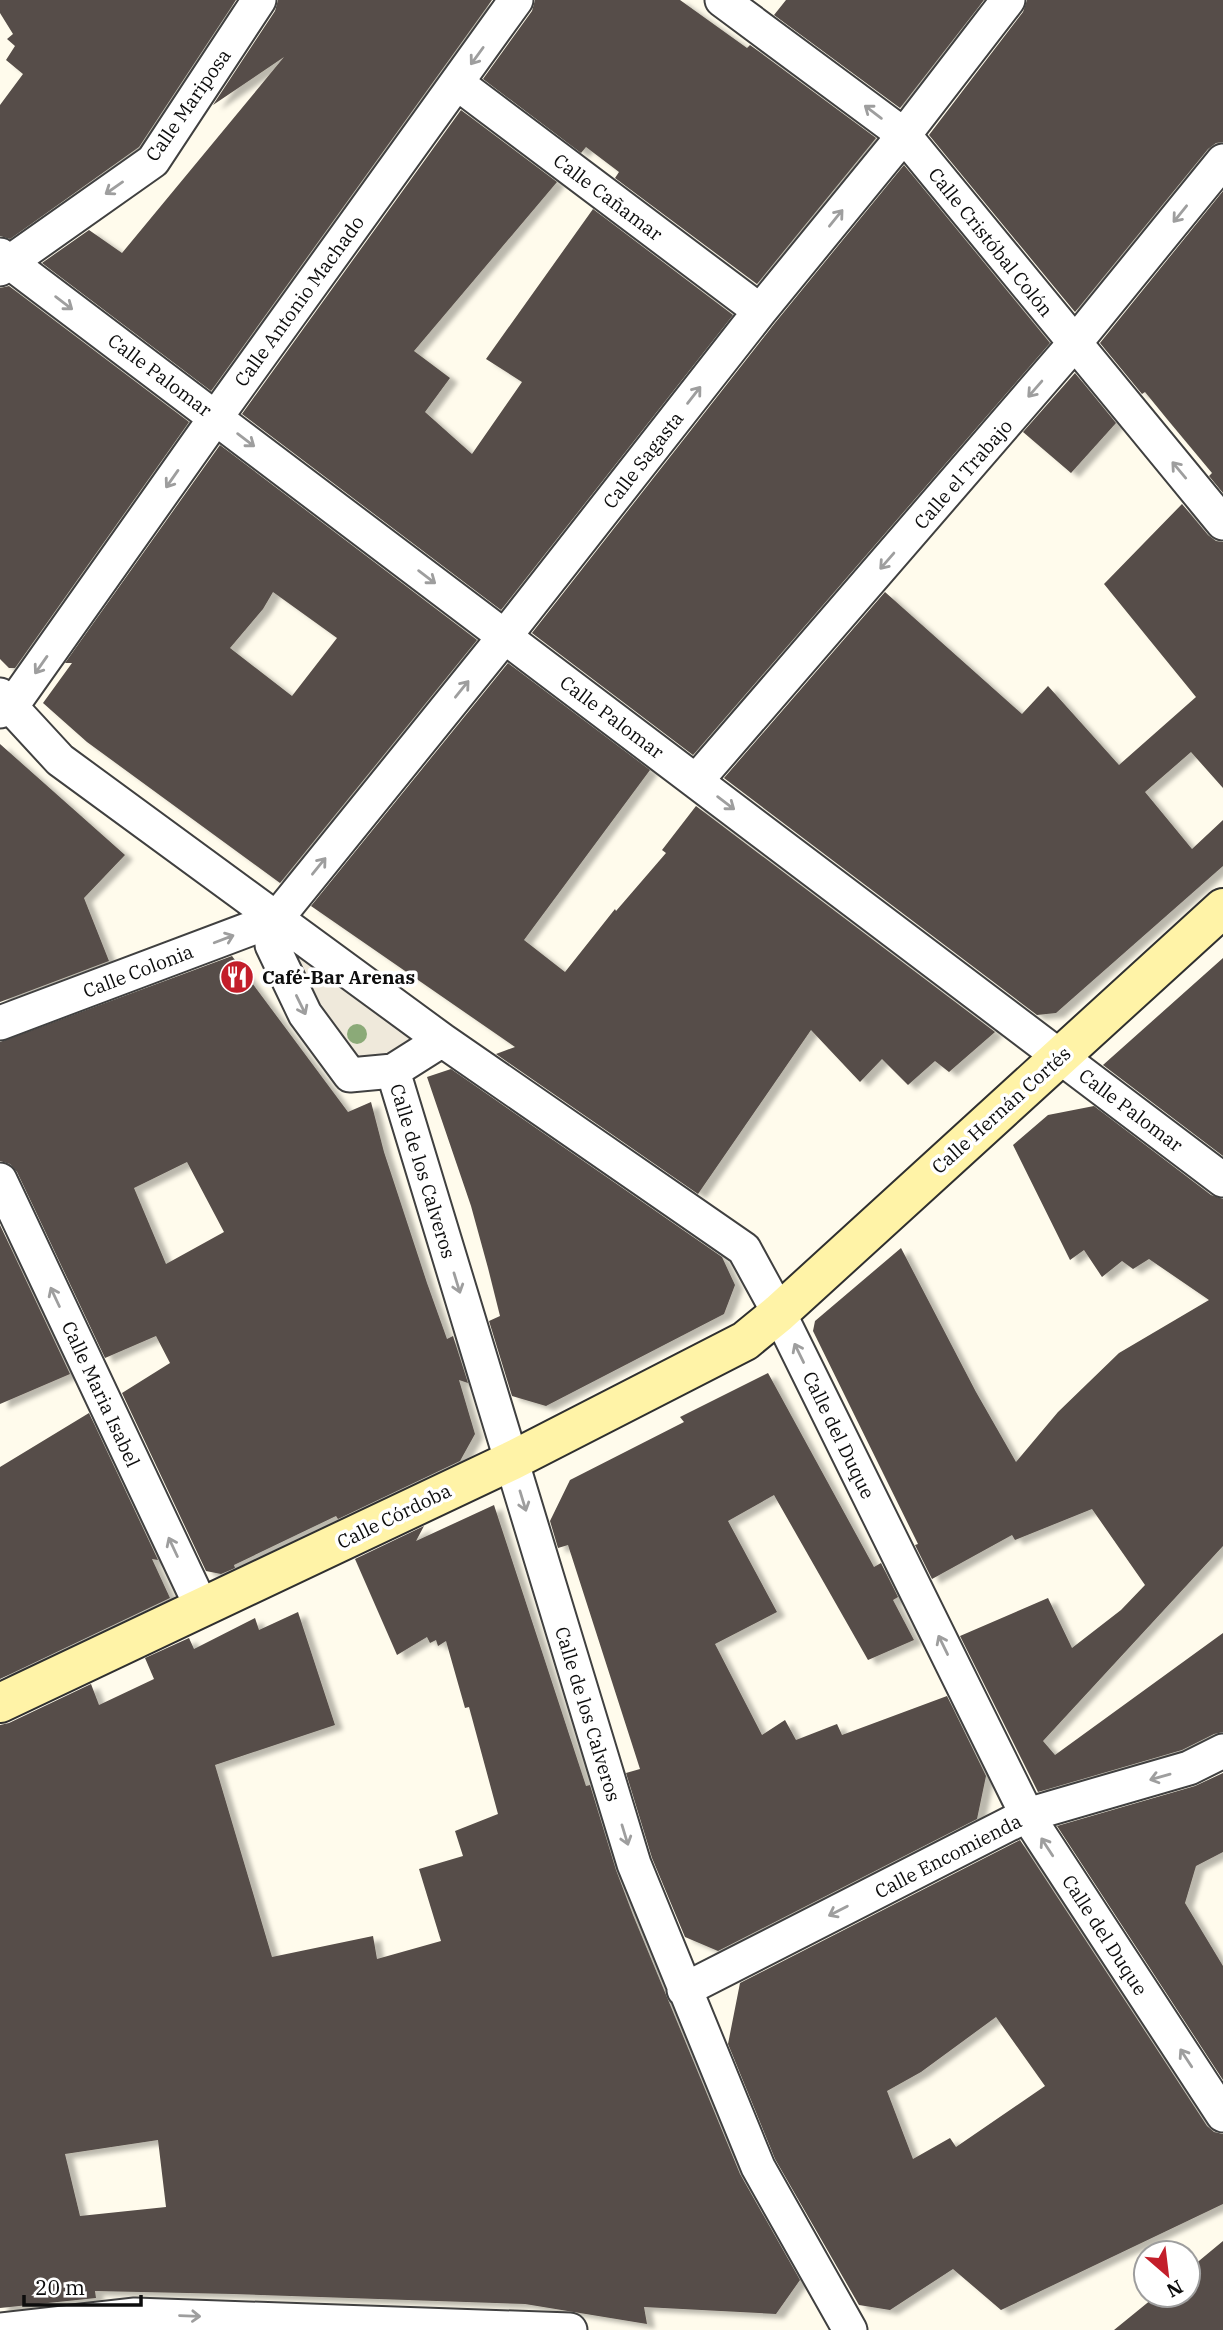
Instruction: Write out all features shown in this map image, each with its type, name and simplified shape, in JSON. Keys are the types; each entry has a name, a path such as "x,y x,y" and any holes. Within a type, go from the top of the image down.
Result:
{"main road":[{"name":"Calle Hernán Cortés","path":"779,1313 1223,908"},
{"name":"Calle Córdoba","path":"0,1703 511,1461 745,1340 779,1313"}],"street":[{"name":"Calle Mariposa","path":"3,262 153,161 259,0"},
{"name":"Calle Antonio Machado","path":"4,705 216,417 516,0"},
{"name":"Calle Cristóbal Colón","path":"722,0 760,11 904,135 1223,523"},
{"name":"Calle Sagasta","path":"276,919 505,636 760,311 904,135 1008,0"},
{"name":"Calle Cañamar","path":"457,83 760,311"},
{"name":"Calle el Trabajo","path":"696,781 1074,344 1223,161"},
{"name":"Calle Palomar","path":"3,262 216,417 1223,1180"},
{"path":"4,705 60,760 276,919"},
{"name":"Calle Colonia","path":"0,1023 276,919"},
{"name":"Calle del Duque","path":"276,919 442,1040 744,1249 779,1313 1027,1815 1223,2115"},
{"name":"Calle de los Calveros","path":"276,919 272,945 305,1014 350,1074 393,1071 442,1040"},
{"name":"Calle de los Calveros","path":"393,1071 634,1864 758,2167 850,2330"},
{"name":"Calle Maria Isabel","path":"0,1180 202,1608"},
{"name":"Calle Encomienda","path":"684,1990 1027,1815 1189,1768 1223,1751"},
{"path":"0,2330 135,2315 570,2330"}],"shaded area":[{"path":"276,919 442,1040 350,1075"}],"building":[{"path":"0,0 236,0 139,147 10,239 0,236 0,105 23,74 6,60 15,46 7,39 13,34 0,13"},
{"path":"278,0 492,0 211,391 42,263 89,230 122,253 284,57 213,105 275,11"},
{"path":"535,0 680,0 747,48 750,45 876,138 757,284 615,178 619,172 586,147 581,153 483,79 532,11"},
{"path":"786,0 984,0 900,108 774,15"},
{"path":"1027,0 1223,0 1223,142 1208,149 1075,312 929,135 1023,12"},
{"path":"461,110 557,182 414,351 450,378 425,412 472,454 522,382 486,359 593,209 733,315 501,610 242,414"},
{"path":"904,165 1050,343 693,755 532,633 775,323"},
{"path":"1223,191 1223,493 1209,476 1212,473 1145,392 1142,394 1100,343"},
{"path":"9,286 189,422 15,668 9,668 0,659 0,288"},
{"path":"1075,373 1116,423 1071,473 1023,432"},
{"path":"220,445 477,640 280,883 87,742 43,703 72,663 65,663","holes":["273,592 337,638 292,696 230,648 263,609"]},
{"path":"1182,504 1208,535 1223,542 1223,788 1191,752 1145,792 1192,849 1223,820 1223,866 1056,1013 1037,1015 724,778 885,592 1022,714 1048,686 1119,765 1196,697 1104,584"},
{"path":"508,663 650,770 524,940 565,972 615,909 616,911 666,853 662,850 696,806 995,1032 949,1072 935,1061 908,1085 882,1059 860,1082 811,1030 698,1194 496,1054 515,1047 311,906"},
{"path":"0,744 125,855 84,898 109,961 0,1002"},
{"path":"232,956 348,1112 371,1102 384,1152 427,1283 447,1339 453,1336 468,1383 459,1380 475,1434 460,1461 338,1519 336,1516 234,1565 235,1568 221,1574 206,1571 122,1393 170,1363 156,1336 105,1358 17,1172 10,1164 0,1161 0,1042","holes":["187,1162 224,1232 166,1264 134,1188"]},
{"path":"1223,958 1223,1156 1103,1065"},
{"path":"451,1069 722,1257 735,1285 724,1314 546,1406 512,1396 489,1321 500,1316 488,1268 471,1206 427,1077"},
{"path":"1094,1106 1211,1195 1223,1199 1223,1546 1043,1741 1055,1755 1223,1633 1223,1732 1182,1750 1038,1792 960,1636 1048,1598 1072,1648 1121,1610 1145,1585 1092,1509 1015,1540 1012,1535 932,1579 915,1545 918,1544 813,1331 815,1321 901,1248 1016,1462 1058,1412 1119,1353 1209,1300 1149,1259 1133,1269 1122,1261 1102,1277 1084,1250 1070,1260 1013,1145 1048,1115"},
{"path":"0,1225 70,1374 0,1404"},
{"path":"768,1373 874,1567 881,1563 898,1597 893,1600 914,1640 868,1660 774,1495 728,1521 777,1612 715,1644 762,1735 785,1720 796,1740 837,1724 842,1735 947,1696 986,1776 977,1819 718,1951 685,1937 652,1858 626,1773 640,1769 568,1545 558,1548 550,1521 570,1480 684,1422 680,1417"},
{"path":"89,1413 158,1560 152,1559 170,1598 0,1679 0,1467"},
{"path":"494,1505 586,1786 590,1785 633,1915 740,2174 800,2280 776,2314 644,2307 647,2324 525,2304 233,2294 95,2291 96,2298 0,2308 0,1725 91,1684 99,1705 154,1679 145,1658 189,1638 194,1649 255,1618 259,1630 298,1612 335,1725 215,1765 272,1957 373,1936 377,1959 441,1941 419,1869 463,1856 455,1831 498,1814 469,1707 465,1708 446,1641 438,1646 436,1640 430,1643 427,1637 397,1655 355,1559 424,1526 416,1541","holes":["158,2140 166,2207 80,2216 65,2154"]},
{"path":"1223,1773 1223,1852 1196,1866 1185,1903 1223,1966 1223,2080 1057,1826 1195,1786"},
{"path":"1020,1840 1207,2126 1214,2132 1223,2134 1223,2204 1150,2239 1132,2239 1132,2247 1001,2310 953,2269 890,2310 859,2305 775,2159 728,2044 740,1983","holes":["996,2017 1045,2086 956,2147 950,2138 913,2159 887,2091 921,2072"]},
{"path":"1223,2241 1223,2330 1114,2330 1140,2309 1202,2309 1202,2258"}],"place":[{"name":"Café-Bar Arenas","path":"237,977"}]}
